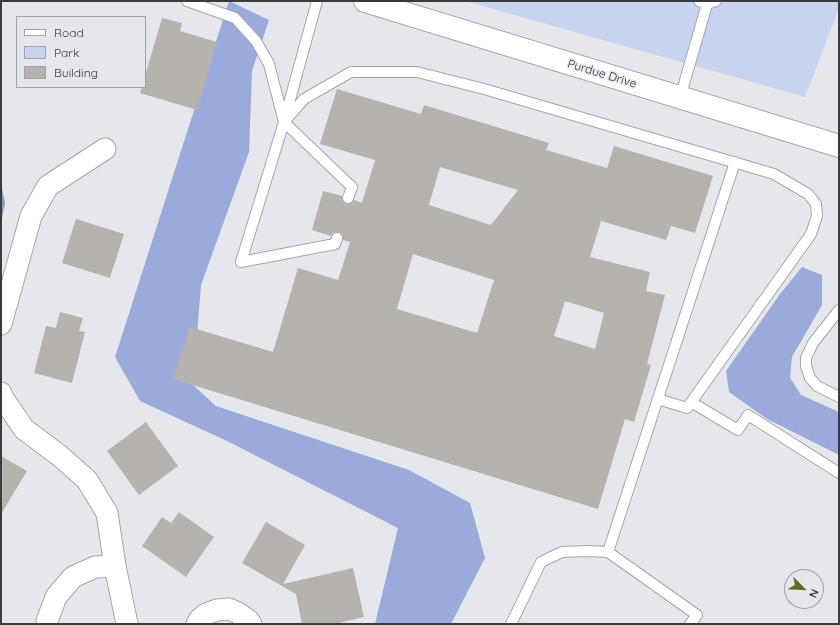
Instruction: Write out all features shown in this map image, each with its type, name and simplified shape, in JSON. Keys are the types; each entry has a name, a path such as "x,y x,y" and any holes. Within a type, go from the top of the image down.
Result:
{"street":[{"name":"Purdue Drive","path":"377,3 839,146"},
{"path":"1,324 31,216 48,186 106,148"},
{"path":"1,394 24,429 60,456 87,480 107,513 115,566 127,624"},
{"path":"47,624 56,597 73,577 95,567 115,566"},
{"path":"197,624 206,614 217,610 228,610 238,613 251,624"}],"lane":[{"path":"187,1 235,18 256,41 269,64 284,122 352,187 348,198"},
{"path":"317,1 284,122 241,262 335,244 337,238"},
{"path":"680,98 707,2"},
{"path":"284,122 304,99 351,72 417,72 484,89 774,174 808,194 816,204 817,216 810,234 687,408 658,399"},
{"path":"608,552 735,162"},
{"path":"839,310 813,343 806,358 806,366 810,378 817,386 839,397"},
{"path":"691,402 738,430 748,415 839,473"},
{"path":"511,624 541,562 562,552 588,551 608,552 697,614 690,624"}],"green space":[{"path":"465,1 839,1 839,8 805,97"}],"shaded area":[{"path":"229,1 269,20 252,71 249,152 201,285 193,385 216,406 409,470 470,503 485,558 451,624 375,624 398,528 225,440 140,401 115,357"},
{"path":"1,183 5,203 1,223"},
{"path":"802,267 822,275 822,305 792,357 790,378 801,395 839,412 839,455 767,419 729,392 726,371 780,294"}],"building":[{"path":"162,18 182,23 180,31 217,42 197,110 140,93 142,88 146,88 146,73"},
{"path":"337,89 421,114 424,105 549,143 546,150 607,168 614,146 713,176 695,233 671,226 666,240 601,221 590,257 650,272 646,291 665,295 647,364 651,365 634,422 625,419 598,509 173,379 190,327 273,352 298,268 338,280 350,242 343,240 342,234 339,232 333,233 331,236 312,230 323,191 342,196 343,202 346,204 352,203 354,200 362,203 375,160 320,144","holes":["440,167 518,190 491,225 429,205","413,254 494,280 477,333 397,309","565,301 604,313 595,349 554,336"]},
{"path":"76,219 124,234 110,278 62,263"},
{"path":"60,312 83,318 79,331 85,332 72,383 34,373 46,326 56,328"},
{"path":"146,422 178,466 139,495 107,451"},
{"path":"1,456 27,471 1,514"},
{"path":"179,512 214,537 186,577 142,546 162,517 171,523"},
{"path":"266,522 305,545 283,584 353,568 364,617 335,624 302,624 296,594 242,563"}]}
